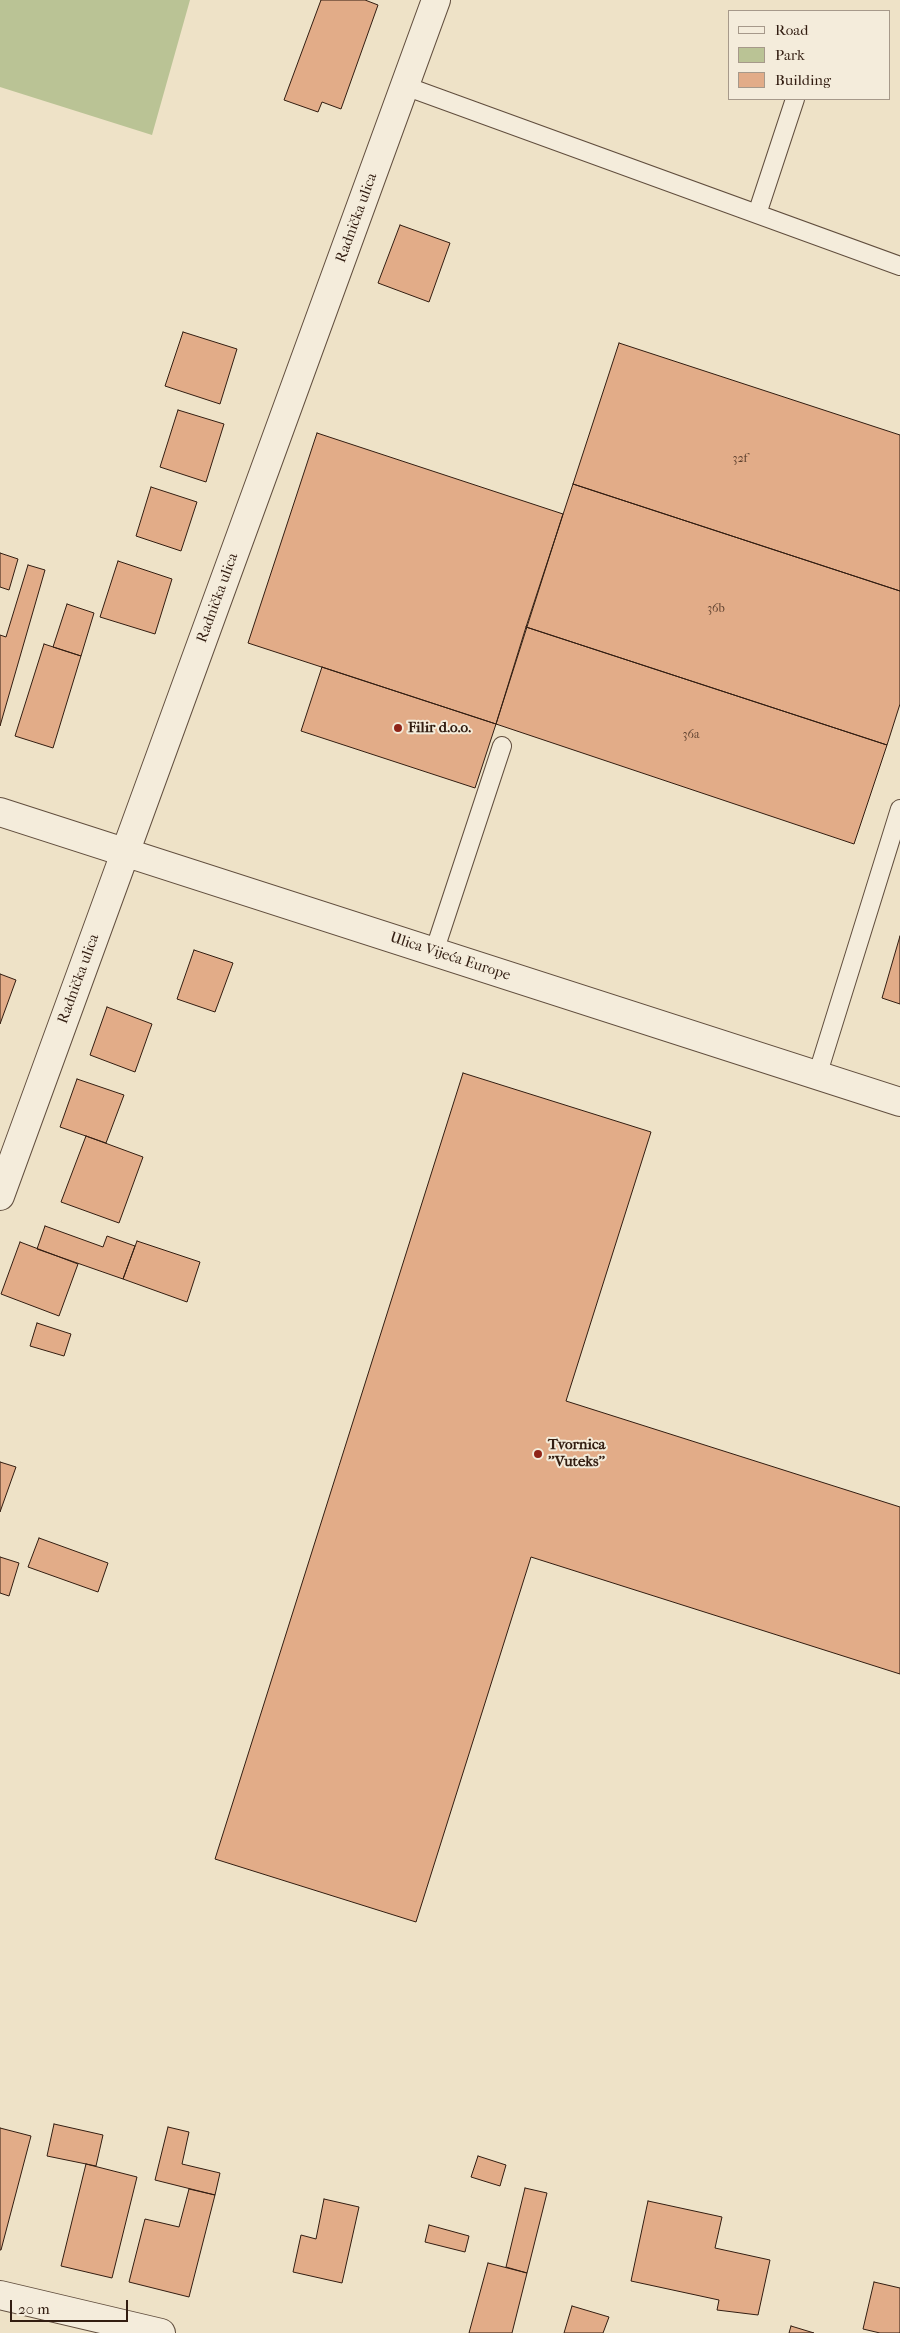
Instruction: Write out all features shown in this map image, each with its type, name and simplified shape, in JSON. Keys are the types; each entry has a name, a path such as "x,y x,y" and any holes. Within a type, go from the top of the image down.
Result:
{"street":[{"name":"Radnička ulica","path":"0,1196 436,0"},
{"name":"Ulica Vijeća Europe","path":"0,812 900,1102"},
{"path":"0,2295 161,2333"}],"lane":[{"path":"406,86 900,266"},
{"path":"757,214 795,100"},
{"path":"434,952 502,746"},
{"path":"817,1076 900,809"}],"green space":[{"path":"0,0 190,0 152,135 0,87"}],"building":[{"path":"321,0 365,0 378,5 341,109 322,102 318,112 284,100"},
{"path":"400,225 450,243 429,302 378,283"},
{"path":"183,332 237,349 220,404 165,386"},
{"path":"619,343 900,435 900,591 573,484"},
{"path":"178,410 224,424 206,482 160,467"},
{"path":"317,433 563,514 496,724 248,643"},
{"path":"573,484 900,591 900,704 887,745 526,627"},
{"path":"151,487 197,502 181,551 136,536"},
{"path":"0,553 18,559 9,590 0,587"},
{"path":"118,561 172,579 155,634 100,617"},
{"path":"28,565 45,570 0,726 0,635 6,637"},
{"path":"67,604 94,613 81,656 53,647"},
{"path":"526,627 887,745 854,844 496,724"},
{"path":"44,644 81,656 53,748 15,736"},
{"name":"Filir d.o.o.","path":"322,667 496,724 475,788 301,731"},
{"path":"900,936 900,1004 882,998"},
{"path":"194,950 233,963 215,1012 177,999"},
{"path":"0,974 16,980 0,1024"},
{"path":"107,1007 152,1024 135,1072 90,1055"},
{"name":"Tvornica ''Vuteks''","path":"463,1073 651,1132 566,1401 900,1507 900,1674 531,1557 416,1922 215,1859"},
{"path":"77,1079 124,1095 106,1143 60,1127"},
{"path":"86,1136 143,1157 119,1223 61,1202"},
{"path":"45,1226 103,1247 107,1236 135,1246 123,1279 37,1249"},
{"path":"137,1241 200,1262 187,1302 123,1279"},
{"path":"20,1242 78,1264 59,1316 1,1294"},
{"path":"37,1323 71,1334 64,1356 30,1346"},
{"path":"0,1462 16,1467 0,1512"},
{"path":"39,1538 108,1563 98,1592 28,1567"},
{"path":"0,1557 19,1563 9,1596 0,1593"},
{"path":"54,2124 103,2135 96,2166 47,2156"},
{"path":"168,2127 189,2132 182,2164 220,2173 215,2195 155,2180"},
{"path":"0,2128 31,2136 1,2250 0,2250"},
{"path":"478,2156 506,2165 500,2186 471,2177"},
{"path":"86,2164 137,2177 112,2278 61,2266"},
{"path":"525,2188 547,2193 527,2273 506,2267"},
{"path":"189,2189 215,2195 189,2297 129,2282 145,2219 179,2227"},
{"path":"324,2199 359,2207 342,2283 293,2272 301,2235 316,2239"},
{"path":"648,2201 722,2217 715,2248 770,2260 758,2315 717,2310 719,2300 631,2281"},
{"path":"429,2225 469,2236 465,2252 425,2242"},
{"path":"488,2263 527,2273 512,2333 469,2333"},
{"path":"874,2282 900,2288 900,2333 880,2333 863,2329"},
{"path":"572,2306 609,2317 603,2333 564,2333"},
{"path":"791,2326 814,2333 789,2333"}],"place":[{"name":"Filir d.o.o.","path":"398,728"},
{"name":"Tvornica ''Vuteks''","path":"538,1454"}]}
